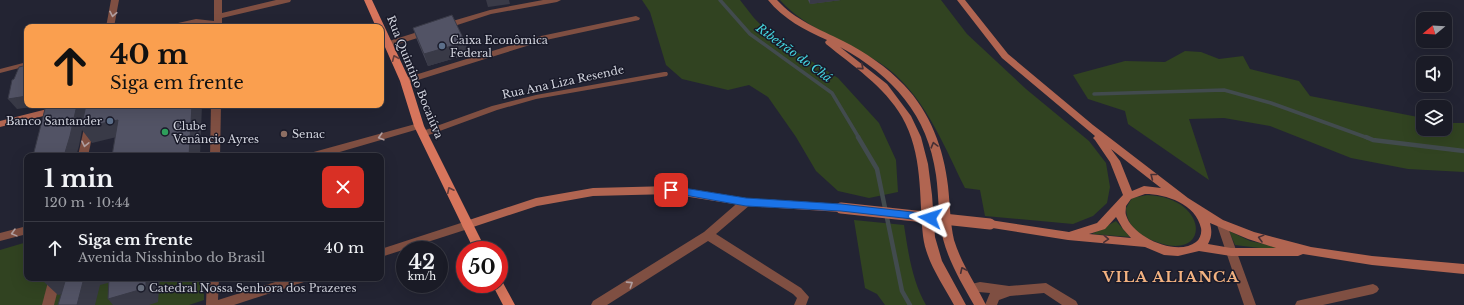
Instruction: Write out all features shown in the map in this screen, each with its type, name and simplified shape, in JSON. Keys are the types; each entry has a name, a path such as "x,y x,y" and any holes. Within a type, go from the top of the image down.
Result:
{"main road":[{"name":"Rua Quintino Bocaiúva","path":"368,0 379,24"},
{"path":"772,0 788,17 877,65 894,79 918,110 933,140 943,185 949,241 980,305"},
{"path":"961,0 1005,56 1090,127 1184,200 1222,225 1258,238 1312,252 1334,256 1464,269"},
{"path":"820,34 836,49 857,63 884,86 906,116 916,137 923,164 927,195 928,237 936,262 960,305"},
{"name":"Rua Quintino Bocaiúva","path":"384,35 405,81 421,130 476,241"},
{"path":"0,124 64,108"},
{"path":"1090,127 1115,161 1128,195"},
{"path":"468,225 536,202 593,192 671,190 746,202 841,208 990,224 1068,236 1145,243"},
{"path":"1068,236 1101,226 1128,195 1144,190 1157,190 1184,200"},
{"path":"1121,204 1120,214 1124,223 1133,234 1145,243 1160,249 1175,252 1189,252 1200,247 1206,239 1207,229 1203,218 1195,208"},
{"path":"1200,247 1231,252 1312,252"},
{"path":"503,293 509,305"}],"street":[{"path":"111,24 115,0"},
{"path":"217,24 218,0"},
{"path":"218,16 287,0"},
{"path":"389,44 490,12 557,0"},
{"path":"405,81 544,38 636,18"},
{"path":"185,24 208,21 212,24"},
{"path":"84,153 93,108"},
{"path":"215,153 216,108"},
{"path":"326,153 421,130"},
{"path":"597,305 708,235 746,202"},
{"path":"384,252 468,225"},
{"path":"1222,225 1250,305"},
{"path":"0,237 24,231"},
{"path":"708,235 797,291 801,301"},
{"path":"48,305 54,281"},
{"path":"212,305 213,281"},
{"path":"218,305 294,281"},
{"path":"971,288 980,287 1009,291 1046,288 1072,305"},
{"path":"1302,305 1373,289"},
{"path":"991,305 994,297 1009,291"}],"lane":[{"path":"0,71 24,65"},
{"name":"Rua Ana Liza Resende","path":"421,130 536,97 664,74"}],"green space":[{"path":"642,0 740,0 754,18 773,37 838,78 879,123 896,160 898,192 869,198 838,191 816,171 796,137 768,97 749,85 728,90 682,79 666,65 650,12"},
{"path":"780,0 941,0 967,34 1026,89 1089,141 1106,163 1110,187 1107,203 1093,216 1073,224 985,216 980,190 965,188 940,136 920,103 908,88 880,63 868,55 815,28 803,20"},
{"path":"1185,51 1201,52 1219,59 1243,56 1250,69 1299,81 1310,96 1416,117 1416,136 1452,136 1452,123 1464,123 1464,172 1408,169 1351,158 1270,126 1224,118 1189,119 1209,180 1128,124 1125,111 1088,99 1073,75 1125,61 1165,62"},
{"path":"1147,195 1169,199 1184,207 1193,218 1196,230 1192,239 1183,245 1167,245 1145,237 1137,232 1127,217 1126,208 1132,198"},
{"path":"854,220 904,225 914,276 926,305 885,305 877,294 865,288"},
{"path":"1116,221 1130,237 1092,234"},
{"path":"1229,231 1250,241 1283,248 1284,251 1235,245"},
{"path":"24,243 24,281 204,281 204,300 189,305 0,305 0,250"}],"building":[{"path":"452,15 465,42 424,54 413,28"},
{"path":"24,66 24,96 8,99 12,80 14,79 19,67"},
{"path":"45,108 76,108 65,153 34,153"},
{"name":"Clube Venâncio Ayres","path":"85,108 192,108 189,153 112,153 118,120 81,128"},
{"path":"65,281 83,281 77,305 58,305"},
{"path":"109,281 146,281 146,288 108,299"}],"waterway":[{"name":"Ribeirão do Chá","path":"720,0 750,34 832,93 859,138"},
{"path":"1094,94 1224,90 1271,103 1368,138"},
{"name":"Ribeirão do Chá","path":"858,137 877,169 902,291 910,305"},
{"path":"1366,137 1373,140 1464,151"}],"place":[{"name":"Caixa Econômica Federal","path":"442,46"},
{"name":"Banco Santander","path":"110,121"},
{"name":"Clube Venâncio Ayres","path":"165,132"},
{"name":"Senac","path":"284,134"},
{"name":"Catedral Nossa Senhora dos Prazeres","path":"141,288"}],"district":[{"name":"VILA ALIANCA","path":"1171,277"}],"route":[{"path":"671,190 746,202 841,208 930,218"}]}
